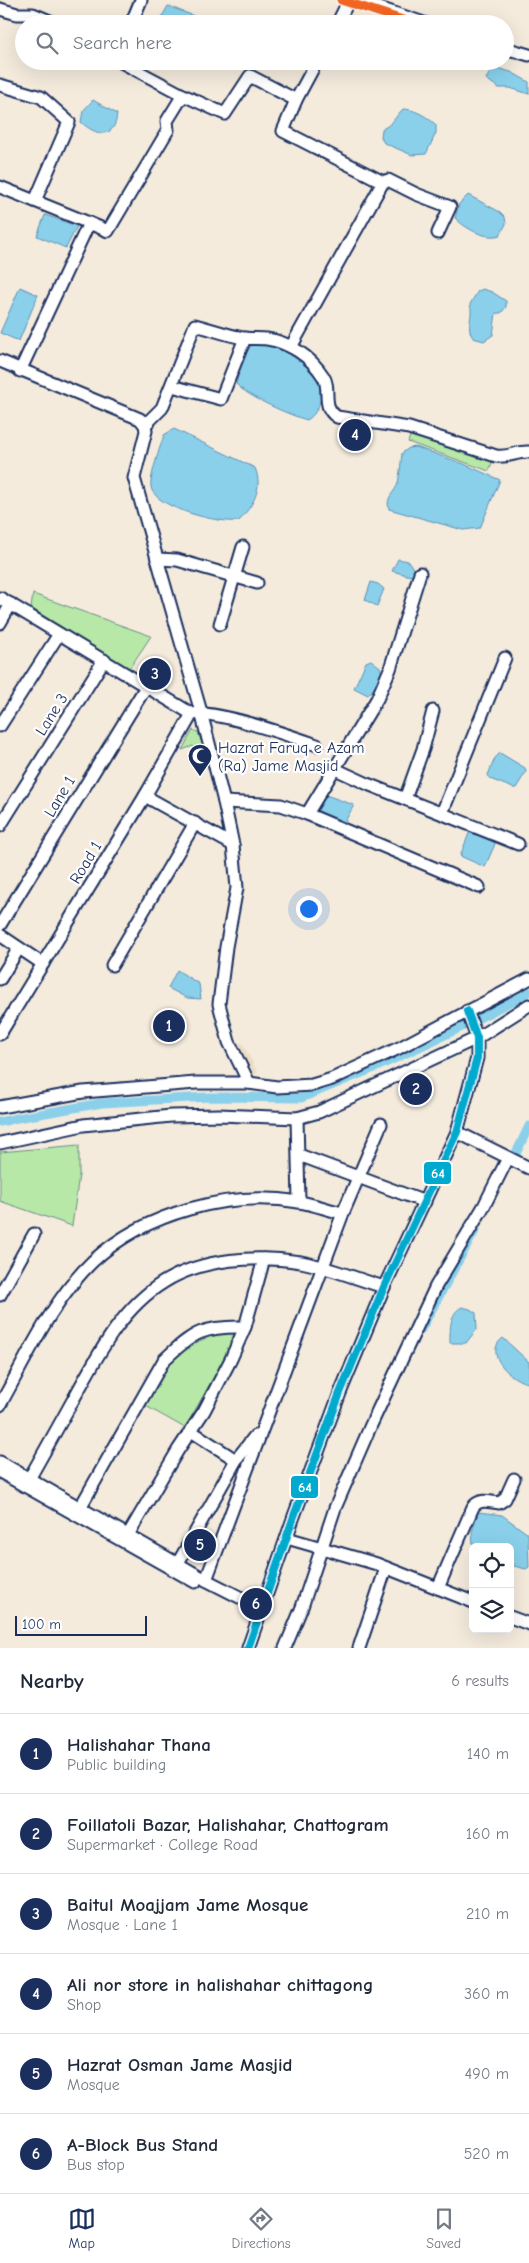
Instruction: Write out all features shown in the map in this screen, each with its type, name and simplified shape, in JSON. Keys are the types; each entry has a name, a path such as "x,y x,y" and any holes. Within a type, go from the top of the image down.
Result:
{"street":[{"path":"135,15 141,0"},
{"path":"341,15 349,0"},
{"path":"355,0 400,15"},
{"path":"0,9 18,14 35,15"},
{"path":"514,51 529,55"},
{"path":"136,70 183,95 225,114 250,76 296,100"},
{"path":"312,70 296,100 283,131 383,182"},
{"path":"0,85 41,98 69,122 35,201"},
{"path":"0,187 108,231 168,130 167,122 183,95"},
{"path":"291,347 383,182 388,180 416,194 450,206 438,233"},
{"path":"20,370 88,223"},
{"path":"145,425 162,408 195,324 244,338 267,339 291,347 313,362 325,378 327,402 331,413 337,418 409,428 505,458 529,452"},
{"path":"172,386 221,399 244,338"},
{"path":"0,361 140,419 145,425 146,431 134,478 157,559 196,713 224,802 233,845 236,888 219,1004 229,1042 249,1083"},
{"path":"220,624 242,547"},
{"path":"157,559 177,560 257,583"},
{"path":"307,814 333,768 378,699 390,669 420,573"},
{"path":"0,598 58,634 196,713 262,728 317,745"},
{"path":"0,624 11,604"},
{"path":"0,726 58,634"},
{"path":"442,813 505,658"},
{"name":"Lane 3","path":"0,826 104,660"},
{"name":"Lane 1","path":"0,925 146,685"},
{"path":"405,799 423,749 433,711"},
{"name":"Road 1","path":"0,1034 196,713"},
{"path":"333,768 518,844"},
{"path":"146,796 233,845"},
{"path":"224,802 281,805 307,814 479,887"},
{"path":"112,965 195,823"},
{"path":"0,936 45,961"},
{"path":"0,979 19,948"},
{"path":"0,1107 82,1092 196,1083 249,1083 277,1087 312,1085 399,1048 529,979"},
{"path":"0,1143 83,1125 171,1116 219,1115 297,1118 320,1112 476,1036 529,1005"},
{"path":"248,1648 340,1393 384,1287 458,1132 477,1058 476,1036 467,1013"},
{"path":"297,1118 299,1202"},
{"path":"206,1580 322,1268 380,1124"},
{"path":"458,1132 524,1166"},
{"path":"299,1154 425,1202"},
{"path":"285,1648 326,1550 335,1508 425,1308 451,1260 484,1206 508,1158"},
{"path":"0,1405 45,1325 69,1288 93,1261 127,1236 157,1220 184,1209 226,1202 265,1199 299,1202 343,1213"},
{"path":"0,1295 34,1234"},
{"path":"27,1483 105,1343 128,1312 164,1282 197,1266 264,1259 303,1262 384,1287"},
{"path":"128,1535 191,1431 231,1359 244,1326 264,1259"},
{"path":"78,1511 164,1360 184,1340 204,1330 225,1326 244,1326"},
{"path":"178,1563 236,1460 261,1429"},
{"path":"191,1431 236,1460"},
{"path":"0,1462 27,1483"},
{"path":"0,1472 27,1483 78,1511 204,1587 262,1612"},
{"path":"438,1588 473,1507 477,1502 499,1503 505,1499 514,1479"},
{"path":"78,1511 128,1535 262,1612"},
{"path":"288,1538 386,1568 469,1600"},
{"path":"359,1648 386,1568"},
{"path":"514,1618 529,1624"}],"shaded area":[{"path":"242,1042 258,1073 250,1077 234,1046"}],"green space":[{"path":"412,430 494,457 489,471 408,442"},
{"path":"33,594 151,636 129,669 31,608"},
{"path":"193,730 198,732 206,756 202,757 193,746 182,750"},
{"path":"79,1145 79,1175 72,1226 0,1201 0,1152"},
{"path":"229,1331 238,1334 185,1428 144,1405 167,1365 185,1346 211,1334"}],"water":[{"path":"168,6 191,15 163,15"},
{"path":"491,70 511,72 529,82 529,94 510,88 499,88 486,79"},
{"path":"93,100 117,114 113,128 109,132 98,132 81,122 83,111"},
{"path":"403,109 421,114 436,125 436,133 426,154 412,155 384,143 381,137 382,129 391,123"},
{"path":"468,195 500,212 505,217 506,224 500,235 488,236 476,232 464,226 455,218 459,204"},
{"path":"45,215 77,226 66,248 37,236"},
{"path":"20,287 38,295 19,341 0,333"},
{"path":"483,289 492,292 506,301 506,307 501,313 496,313 493,335 484,341 473,338 470,329 470,304 478,291"},
{"path":"254,341 274,346 292,355 322,381 319,403 315,413 307,420 269,405 236,384 243,358"},
{"path":"174,429 255,468 258,483 255,497 239,521 218,520 189,513 163,502 155,495 151,483 156,461 164,435"},
{"path":"416,447 464,464 500,480 480,528 463,530 389,509 389,498 398,483 402,453 409,448"},
{"path":"398,559 408,561 415,571 411,576 392,571"},
{"path":"371,582 378,584 384,589 377,606 365,600"},
{"path":"371,660 380,667 382,673 375,687 368,695 354,688 366,662"},
{"path":"500,753 525,768 526,772 516,788 490,779 488,775 495,758"},
{"path":"323,794 354,805 342,827 312,812"},
{"path":"472,826 493,840 495,844 485,867 460,856"},
{"path":"177,970 199,984 201,999 187,998 168,988"},
{"path":"462,1307 476,1313 477,1329 466,1343 450,1343 452,1318"},
{"path":"503,1338 529,1362 529,1383 515,1378 502,1366 496,1351 497,1344"},
{"path":"478,1512 502,1515 528,1534 529,1567 526,1569 514,1566 514,1543 473,1543 472,1532"}],"waterway":[{"path":"0,1122 102,1103 209,1097 301,1098 379,1066 460,1028 529,992"},
{"path":"511,1164 529,1126"},
{"path":"420,1331 476,1229"}],"transit line":[{"path":"341,0 387,15"},
{"name":"64","path":"248,1648 294,1516 340,1393 384,1287 457,1132 477,1058 477,1038 467,1011"}],"place":[{"name":"Ali nor store in halishahar chittagong","path":"355,435"},
{"name":"Baitul Moajjam Jame Mosque","path":"155,674"},
{"name":"Hazrat Faruq e Azam (Ra) Jame Masjid","path":"200,777"},
{"name":"Halishahar Thana","path":"169,1026"},
{"name":"Foillatoli Bazar, Halishahar, Chattogram","path":"416,1089"},
{"name":"Hazrat Osman Jame Masjid","path":"200,1545"},
{"name":"A-Block Bus Stand","path":"256,1604"}]}
